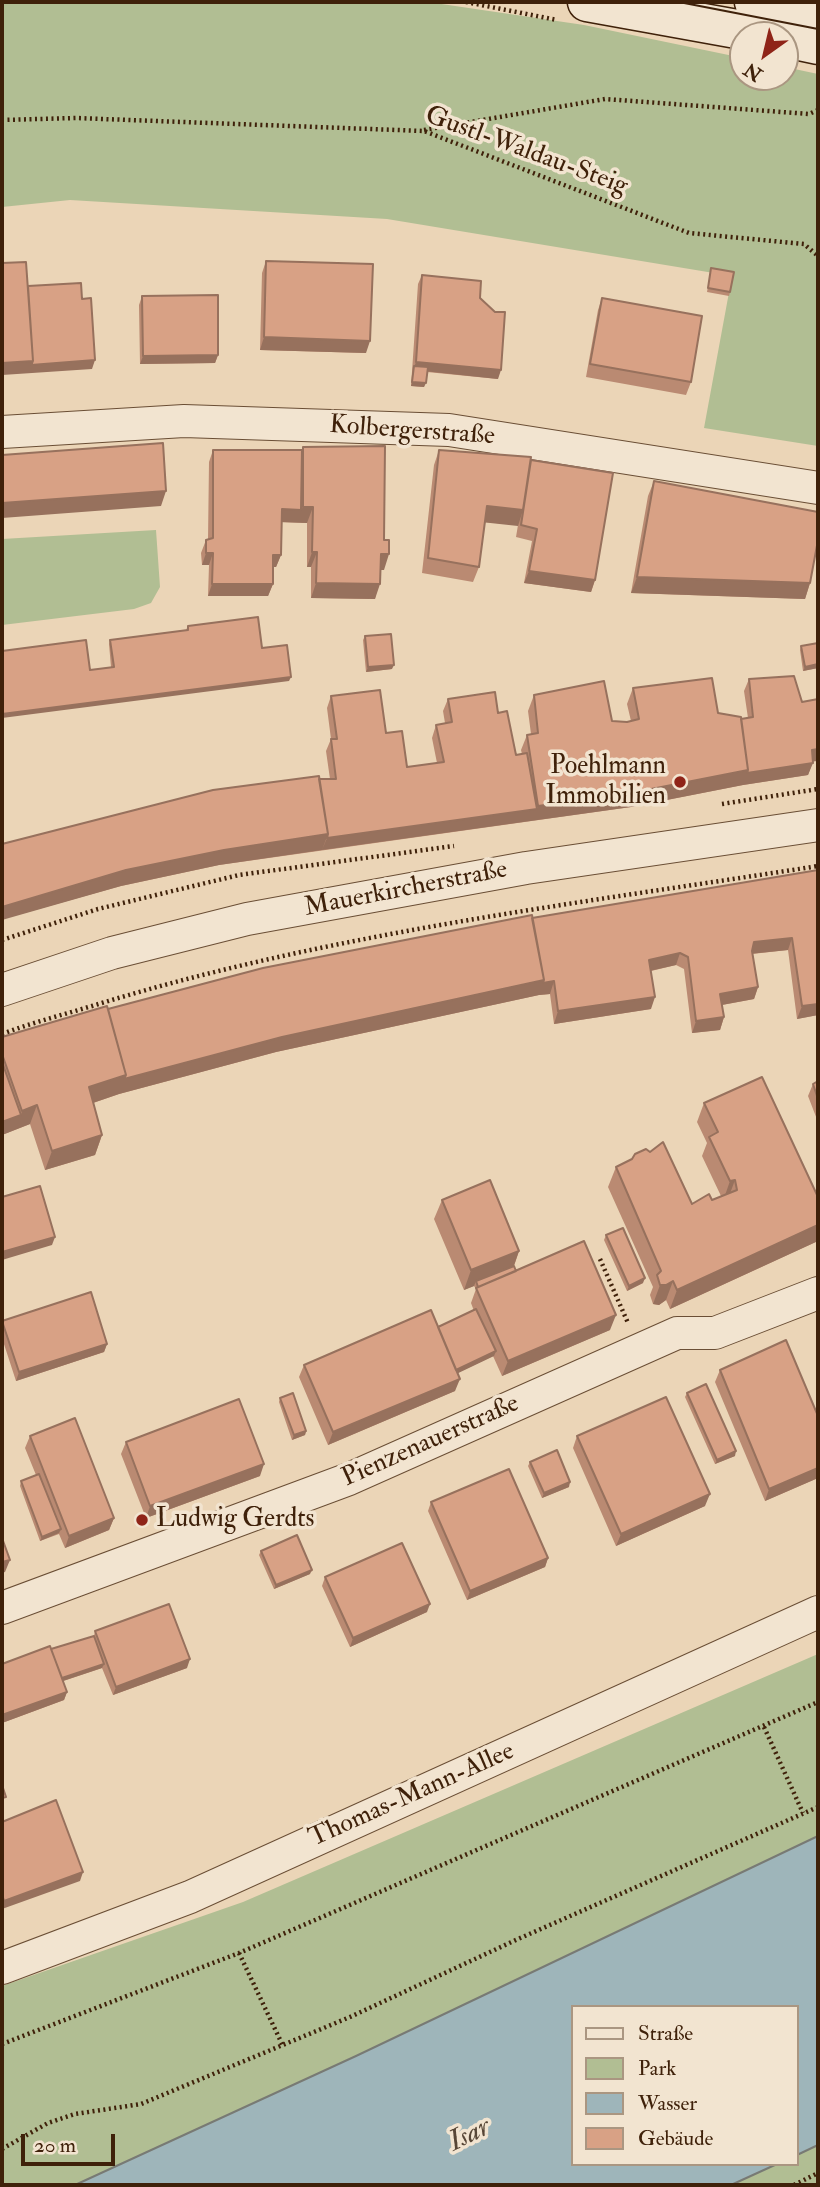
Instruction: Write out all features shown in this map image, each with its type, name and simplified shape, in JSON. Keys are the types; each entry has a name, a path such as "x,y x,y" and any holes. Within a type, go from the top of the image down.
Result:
{"main road":[{"path":"587,2 729,28"},
{"path":"754,2 818,15"},
{"path":"799,41 818,45"}],"street":[{"name":"Kolbergerstraße","path":"2,432 184,421 449,430 818,488"},
{"name":"Mauerkircherstraße","path":"2,990 112,953 247,919 526,868 818,825"},
{"name":"Pienzenauerstraße","path":"2,1608 349,1479 677,1333 715,1333 818,1293"},
{"name":"Thomas-Mann-Allee","path":"2,1968 190,1897 818,1612"}],"path":[{"path":"424,131 606,99 809,114 818,110"},
{"name":"Gustl-Waldau-Steig","path":"2,120 76,118 424,131 689,233 804,244 818,256"},
{"path":"2,1034 138,992 267,958 424,927 818,866"},
{"path":"600,1259 640,1349"},
{"path":"2,2044 239,1953 818,1702"},
{"path":"764,1727 803,1813"},
{"path":"2,2149 48,2123 75,2114 141,2104 283,2046 818,1807"},
{"path":"239,1953 283,2046"},
{"path":"794,2185 818,2173"}],"green space":[{"path":"2,2 428,2 584,25 729,55 729,91 799,91 799,70 818,74 818,446 704,428 732,276 387,219 70,200 2,207"},
{"path":"156,530 160,587 151,603 134,609 2,625 2,539"},
{"path":"818,1654 818,1836 356,2056 75,2185 2,2185 2,1986 243,1902"},
{"path":"818,2145 818,2185 731,2185 773,2166 799,2166 799,2154"}],"water":[{"name":"Isar","path":"818,1836 818,2145 799,2154 799,2005 572,2005 572,2166 773,2166 731,2185 75,2185 356,2056"}],"building":[{"path":"266,261 373,264 370,341 264,337"},
{"path":"26,262 33,361 2,363 2,263"},
{"path":"711,268 734,272 730,292 708,288"},
{"path":"422,275 481,281 480,298 495,312 505,312 501,370 416,362"},
{"path":"81,283 82,299 91,298 95,360 31,365 33,361 28,286"},
{"path":"218,295 218,355 143,356 142,296"},
{"path":"602,298 702,316 691,382 590,364"},
{"path":"414,366 428,367 426,383 412,382"},
{"path":"163,443 166,491 2,503 2,455"},
{"path":"385,446 384,540 389,540 389,554 381,554 380,584 316,583 317,552 312,552 313,507 303,507 303,447"},
{"path":"213,450 302,450 301,510 282,509 281,555 273,555 273,584 212,584 213,553 206,553 206,540 213,538"},
{"path":"439,450 531,457 523,510 487,506 479,567 428,558"},
{"path":"531,460 613,473 595,580 529,571 537,529 521,525"},
{"path":"654,481 818,512 818,540 810,583 637,577"},
{"path":"258,617 262,648 287,645 291,677 2,714 2,651 86,640 90,670 114,667 110,640"},
{"path":"391,634 394,665 368,667 365,636"},
{"path":"818,643 818,664 805,667 801,646"},
{"path":"794,676 802,702 818,699 818,749 812,750 813,763 747,773 741,719 753,717 749,679"},
{"path":"712,678 718,713 741,717 748,770 636,792 538,806 527,735 538,733 534,695 604,681 612,721 627,722 639,719 633,688"},
{"path":"380,690 386,733 402,731 407,767 444,762 436,725 452,722 448,699 495,692 498,713 507,711 516,755 527,753 537,809 327,838 319,779 336,779 331,739 337,739 331,696"},
{"path":"319,776 328,834 224,850 126,870 2,907 2,844 213,790"},
{"path":"818,870 818,1004 802,1006 792,938 754,942 752,951 758,987 720,994 724,1017 696,1021 688,957 680,953 649,960 655,997 558,1011 554,981 543,983 532,918"},
{"path":"532,915 544,980 282,1037 124,1079 126,1075 108,1009 263,968"},
{"path":"107,1006 126,1075 89,1087 102,1135 52,1151 37,1105 22,1111 2,1054 2,1037"},
{"path":"2,1062 21,1115 2,1122"},
{"path":"762,1077 818,1197 818,1225 677,1290 673,1281 660,1285 657,1275 661,1271 616,1167 646,1149 650,1152 663,1142 692,1204 709,1194 712,1200 737,1190 735,1180 730,1181 709,1137 718,1132 704,1103"},
{"path":"818,1081 818,1099 813,1084"},
{"path":"490,1180 519,1251 471,1270 442,1200"},
{"path":"40,1186 55,1237 2,1252 2,1197"},
{"path":"623,1228 645,1278 629,1286 606,1235"},
{"path":"584,1241 616,1315 508,1361 476,1288"},
{"path":"514,1266 516,1271 478,1287 476,1281"},
{"path":"91,1292 107,1344 19,1372 2,1321"},
{"path":"476,1309 496,1351 456,1370 438,1327"},
{"path":"431,1310 460,1379 333,1432 304,1365"},
{"path":"786,1340 818,1416 818,1468 769,1489 720,1370"},
{"path":"706,1384 736,1451 717,1460 687,1393"},
{"path":"293,1393 306,1431 294,1435 280,1398"},
{"path":"666,1397 710,1494 621,1534 577,1436"},
{"path":"239,1399 264,1464 150,1506 126,1442"},
{"path":"75,1418 114,1518 69,1536 30,1436"},
{"path":"557,1450 570,1482 544,1493 530,1462"},
{"path":"509,1469 548,1558 470,1591 431,1502"},
{"path":"39,1474 61,1529 42,1537 21,1481"},
{"path":"297,1535 312,1570 276,1585 261,1551"},
{"path":"2,1538 10,1560 2,1562"},
{"path":"402,1543 430,1604 353,1638 325,1577"},
{"path":"169,1604 190,1659 116,1687 95,1631"},
{"path":"94,1636 104,1664 62,1678 51,1649"},
{"path":"50,1646 67,1692 2,1715 2,1664"},
{"path":"56,1800 83,1872 4,1901 2,1822"}],"tram line":[{"path":"679,2 818,29"}],"place":[{"name":"Poehlmann Immobilien","path":"680,782"},
{"name":"Ludwig Gerdts","path":"142,1520"}]}
